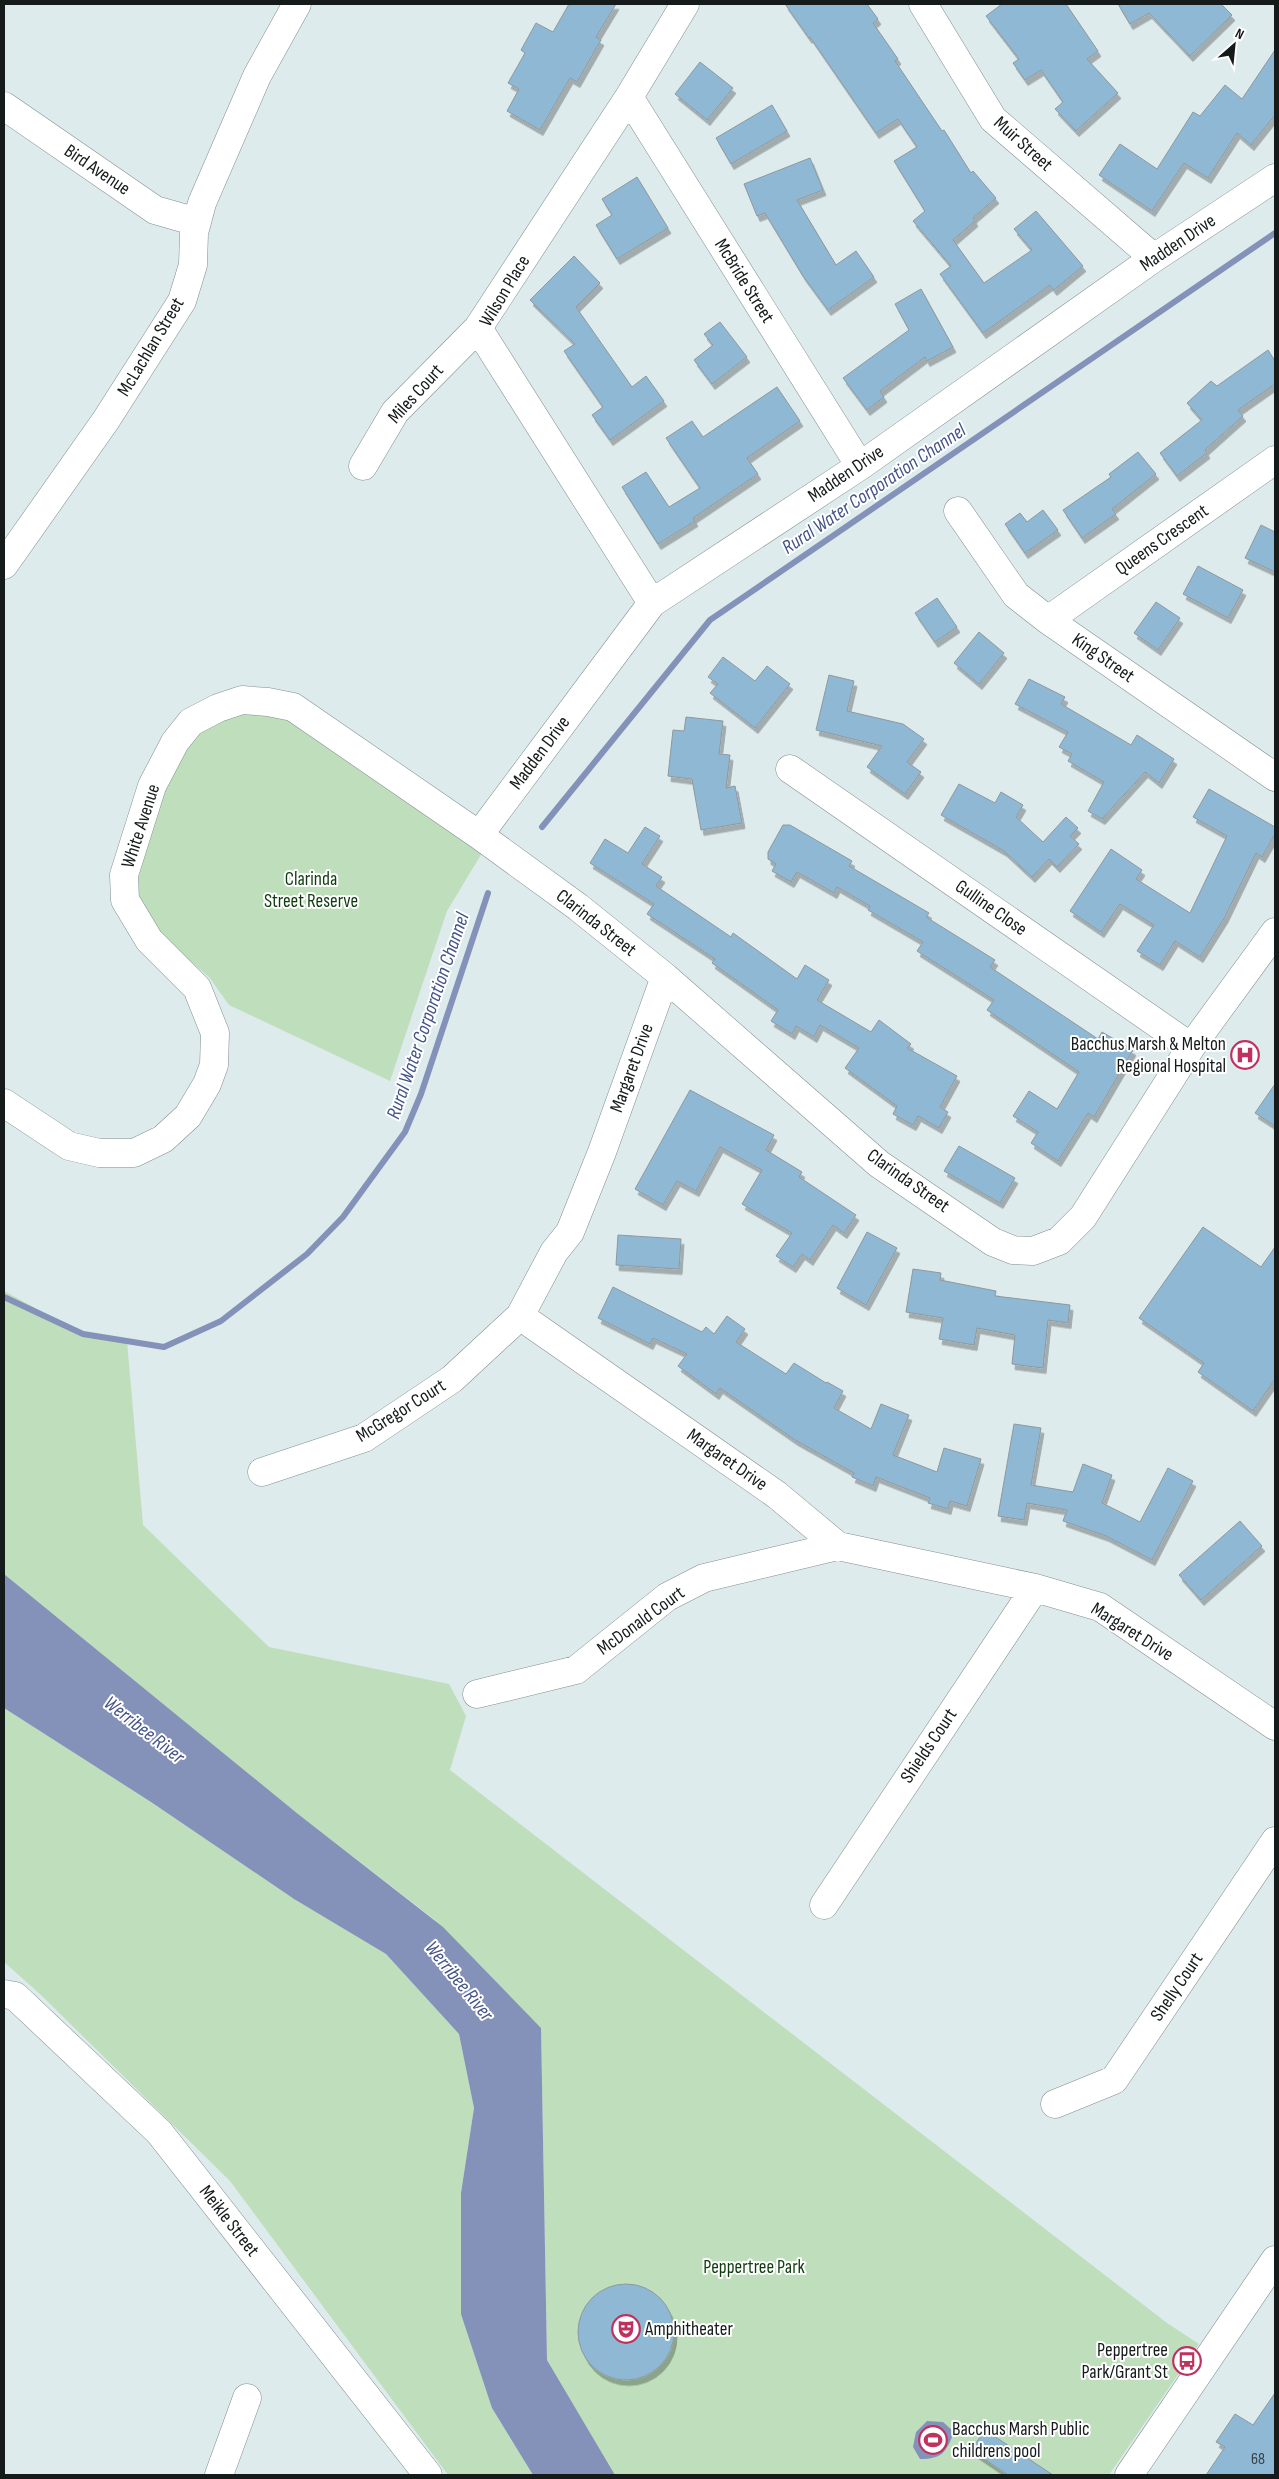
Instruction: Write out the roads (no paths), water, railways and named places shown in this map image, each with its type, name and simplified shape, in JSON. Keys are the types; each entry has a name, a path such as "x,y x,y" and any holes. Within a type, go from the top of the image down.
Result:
{"street":[{"name":"McLachlan Street","path":"4,565 106,420 182,301 193,265 194,233 202,203 257,76 297,4"},
{"name":"Wilson Place","path":"652,603 478,328 629,97 685,4"},
{"name":"Muir Street","path":"923,4 993,119 1154,258"},
{"name":"McBride Street","path":"629,97 860,466"},
{"name":"Bird Avenue","path":"4,106 155,210 197,222"},
{"name":"Madden Drive","path":"479,835 652,603 860,466 1154,258 1275,178"},
{"name":"Miles Court","path":"363,466 396,412 478,328"},
{"name":"Queens Crescent","path":"1048,620 1275,460"},
{"name":"King Street","path":"958,511 1016,595 1048,620 1275,777"},
{"name":"White Avenue","path":"4,1103 69,1146 99,1153 134,1153 163,1139 182,1121 207,1084 214,1065 215,1033 197,988 149,940 125,900 124,875 152,786 175,742 192,722 218,708 242,700 268,702 293,708 479,835"},
{"name":"Gulline Close","path":"790,770 1191,1048"},
{"name":"Clarinda Street","path":"479,835 578,907 665,977 879,1164 993,1242 1013,1250 1033,1251 1059,1241 1083,1217 1191,1048 1275,932"},
{"name":"Margaret Drive","path":"665,977 602,1152 570,1232 554,1252 520,1316 777,1495 838,1546 1035,1588 1100,1608 1275,1726"},
{"name":"McGregor Court","path":"262,1472 364,1438 452,1379 520,1316"},
{"name":"McDonald Court","path":"477,1694 576,1670 667,1597 704,1578 838,1546"},
{"name":"Shields Court","path":"824,1905 1035,1588"},
{"name":"Shelly Court","path":"1055,2104 1114,2080 1275,1840"},
{"name":"Meikle Street","path":"4,1994 15,1996 159,2132 428,2475"},
{"path":"1129,2475 1275,2260"},
{"path":"219,2475 247,2398"}],"water":[{"name":"Werribee River","path":"4,1574 298,1814 443,1927 541,2028 547,2360 615,2475 533,2475 492,2408 461,2314 461,2193 474,2108 459,2034 386,1954 294,1899 151,1802 4,1708"},
{"name":"Bacchus Marsh Public childrens pool","path":"927,2421 943,2422 954,2432 949,2445 943,2453 934,2458 920,2459 913,2447 916,2432"}],"waterway":[{"name":"Rural Water Corporation Channel","path":"542,827 710,620 1275,233"},
{"name":"Rural Water Corporation Channel","path":"4,1297 83,1334 164,1347 221,1321 307,1254 343,1217 405,1132 421,1094 488,893"}],"place":[{"name":"Bacchus Marsh & Melton Regional Hospital","path":"1245,1055"},
{"name":"Amphitheater","path":"626,2329"},
{"name":"Peppertree Park/Grant St","path":"1187,2361"},
{"name":"Bacchus Marsh Public childrens pool","path":"933,2440"}],"park label":[{"name":"Clarinda Street Reserve","path":"311,890"},
{"name":"Peppertree Park","path":"754,2267"}]}
